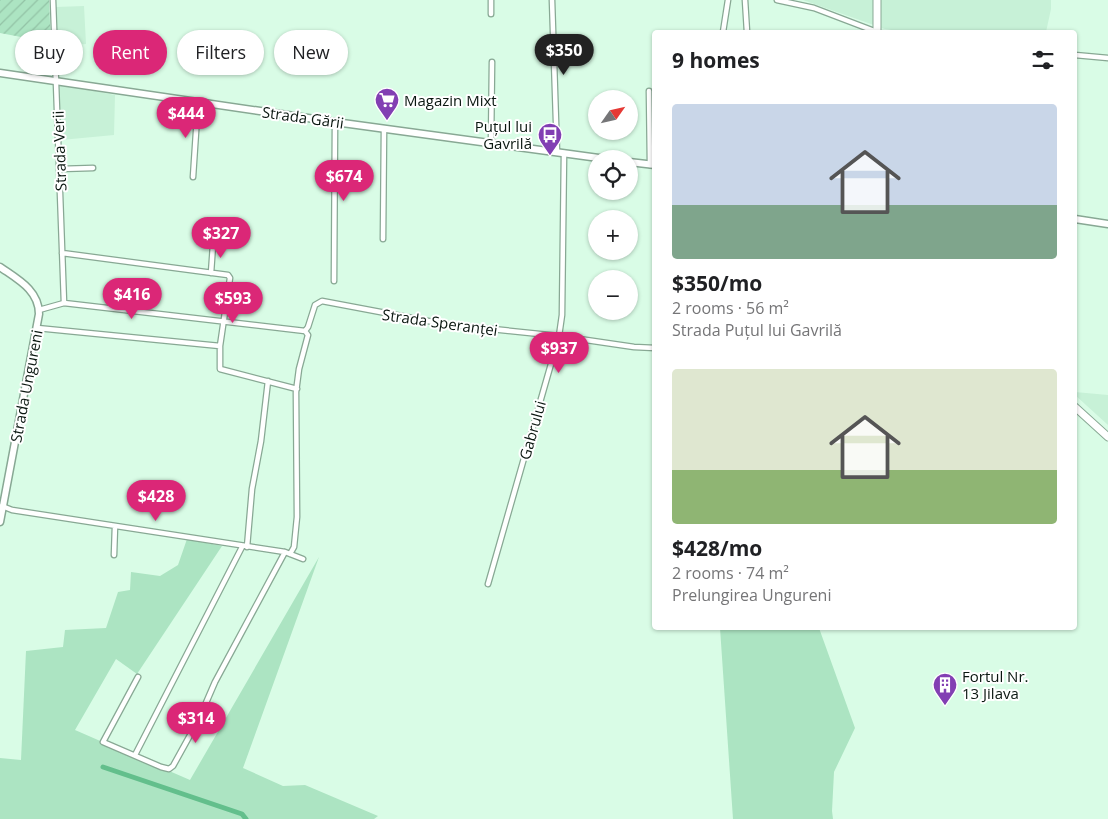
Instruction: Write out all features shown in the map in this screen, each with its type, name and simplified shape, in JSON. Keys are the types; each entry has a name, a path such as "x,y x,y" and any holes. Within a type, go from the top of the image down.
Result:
{"main road":[{"path":"877,0 877,30"},
{"name":"Strada Gării","path":"0,72 384,129 588,157"},
{"path":"638,163 652,165"},
{"path":"1077,219 1108,224"},
{"name":"Strada Ungureni","path":"0,267 31,291 36,297 39,310 0,522"},
{"path":"1077,409 1108,436"}],"street":[{"name":"Strada Verii","path":"52,0 57,80 64,303"},
{"path":"491,0 491,14"},
{"name":"Gabrului","path":"488,584 559,336 562,315 560,153 552,0"},
{"path":"722,30 728,0"},
{"path":"745,0 747,30"},
{"path":"778,0 814,8 872,30"},
{"path":"1077,55 1108,58"},
{"path":"491,144 492,62"},
{"path":"649,91 652,165"},
{"path":"193,177 198,102"},
{"path":"334,281 336,122"},
{"path":"382,238 384,129"},
{"path":"60,169 93,168"},
{"path":"211,273 213,245"},
{"path":"62,253 228,275 230,278 220,346 220,369 296,389"},
{"name":"Strada Speranței","path":"135,755 160,767 169,769 173,766 199,719 215,682 287,553 294,547 297,517 296,389 306,333 315,305 322,301 444,324 652,348"},
{"path":"39,310 64,303 224,320 306,333"},
{"path":"37,328 220,346"},
{"path":"138,677 103,742 135,755 245,547 268,381"},
{"path":"2,506 12,510 287,553 303,559"},
{"path":"114,556 115,526"}],"shaded area":[{"path":"0,0 49,0 50,30 15,30 15,36 0,33"},
{"path":"803,0 1051,0 1046,30 885,29"},
{"path":"84,6 86,44 83,44 83,30 57,30 56,7"},
{"path":"58,84 115,95 114,135 61,140"},
{"path":"1077,392 1108,395 1108,425 1077,397"},
{"path":"187,539 222,546 137,674 116,659 75,730 190,780 319,557 243,768 283,786 305,785 378,816 374,819 0,819 0,758 21,760 26,651 63,647 65,630 106,628 118,592 130,590 131,572 160,576 178,565"},
{"path":"720,630 820,630 855,728 834,772 833,819 733,819"}],"waterway":[{"path":"103,767 242,814 246,819"}],"place":[{"name":"Magazin Mixt","path":"387,121"},
{"name":"Puțul lui Gavrilă","path":"550,156"},
{"name":"Fortul Nr. 13 Jilava","path":"945,706"}]}
